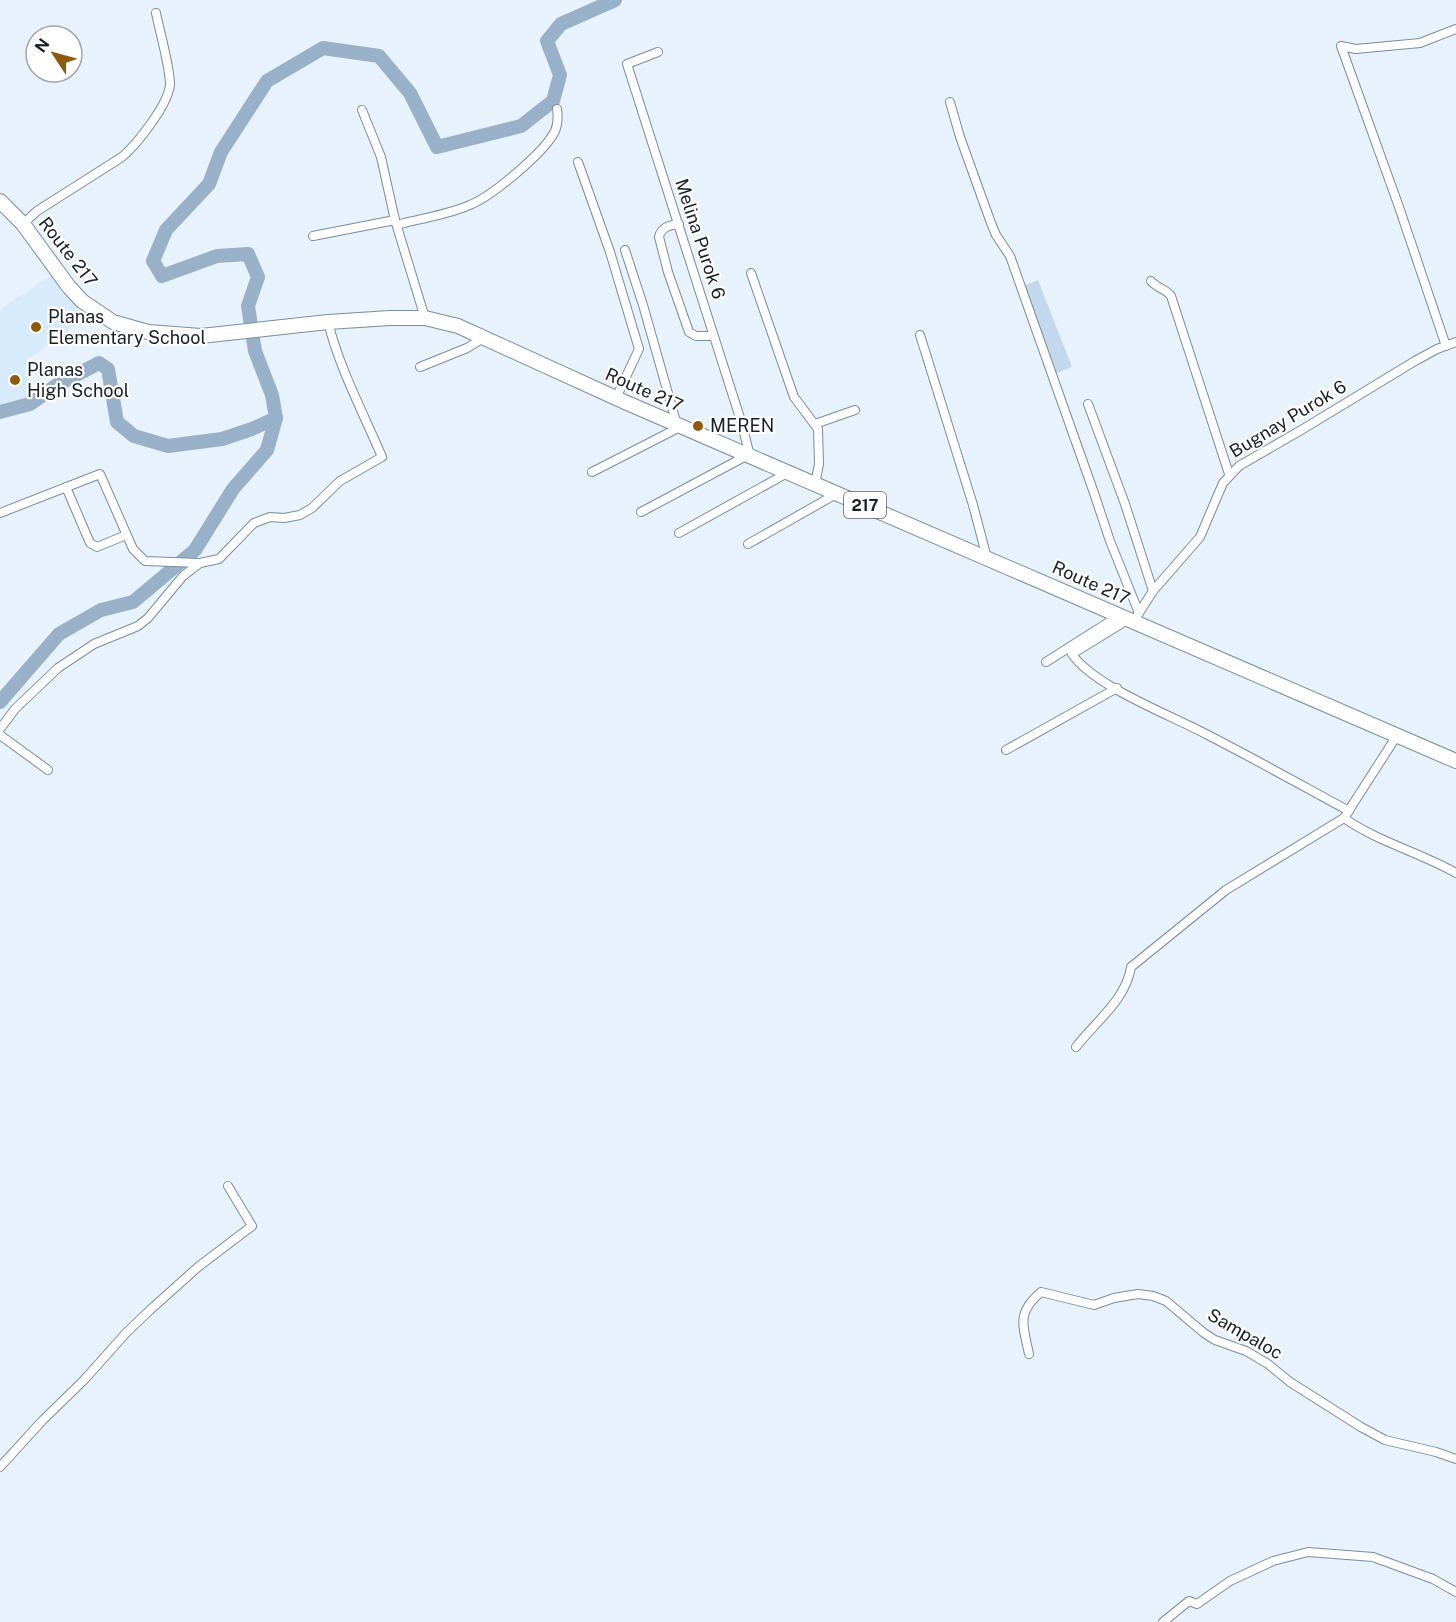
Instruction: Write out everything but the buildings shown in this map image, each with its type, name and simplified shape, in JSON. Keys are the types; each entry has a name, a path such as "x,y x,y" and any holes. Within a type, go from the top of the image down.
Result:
{"main road":[{"name":"Route 217","path":"0,201 23,224 75,294 91,309 113,322 148,332 201,336 374,318 425,318 458,326 616,398 987,558 1131,617 1396,737 1456,761"}],"street":[{"path":"23,224 45,206 122,157 133,147 161,106 167,95 170,81 156,14"},
{"path":"1446,346 1341,46 1356,49 1420,43 1456,29"},
{"name":"Melina Purok 6","path":"658,52 627,64 741,422 749,455"},
{"path":"950,102 991,223 1010,256 1094,492 1131,617"},
{"path":"313,236 396,223 460,208 484,197 527,165 547,143 556,130 557,109"},
{"path":"362,110 381,157 386,188 425,318"},
{"path":"578,162 610,252 639,349 616,398"},
{"path":"679,224 668,226 659,237 668,272 690,332 696,336 712,336"},
{"path":"592,472 679,425 625,250"},
{"path":"752,273 794,397 815,424 819,440 819,464 815,484"},
{"path":"1151,281 1171,296 1229,474"},
{"path":"0,513 100,474 133,549 145,561 200,563 219,560 245,532 261,520 300,515 312,508 340,481 382,457 335,352 328,322"},
{"path":"920,335 970,494 987,558"},
{"path":"420,367 485,338"},
{"name":"Bugnay Purok 6","path":"1131,617 1200,537 1218,491 1229,474 1415,361 1456,342"},
{"path":"1088,404 1125,504 1153,591"},
{"path":"815,424 855,410"},
{"path":"641,512 749,455"},
{"path":"679,533 789,472"},
{"path":"66,487 90,543 97,547 126,535"},
{"path":"748,544 838,493"},
{"path":"0,729 15,709 58,668 94,644 138,626 148,618 183,576 200,563"},
{"path":"1046,662 1131,617"},
{"path":"1131,617 1072,654 1084,668 1116,688 1206,734 1346,814 1376,837 1456,873"},
{"path":"1006,750 1116,688"},
{"path":"0,735 48,770"},
{"path":"1076,1047 1124,990 1131,967 1226,890 1346,814 1396,737"},
{"path":"0,1467 142,1318 198,1267 252,1227 228,1185"},
{"name":"Sampaloc","path":"1029,1354 1022,1321 1024,1311 1041,1292 1094,1305 1114,1298 1138,1294 1153,1296 1166,1301 1215,1340 1246,1351 1268,1364 1290,1382 1361,1427 1386,1440 1436,1452 1456,1460"},
{"path":"1163,1622 1189,1601 1197,1604 1230,1581 1273,1561 1308,1552 1373,1557 1433,1579 1456,1592"}],"shaded area":[{"name":"Planas Elementary School","path":"52,275 85,318 27,360 32,396 0,405 0,309"},
{"path":"1038,280 1072,367 1052,375 1018,288"}],"waterway":[{"path":"0,702 59,634 101,610 133,602 195,550 233,489 267,450 276,418 272,395 255,351 248,306 258,277 248,254 217,256 162,276 153,261 166,230 209,184 221,152 267,81 323,48 379,56 410,93 437,147 521,126 553,101 560,75 547,41 561,24 615,0"},
{"path":"0,412 30,404 57,385 99,363 108,369 117,422 134,436 168,446 222,439 276,418"}],"place":[{"name":"Planas Elementary School","path":"36,327"},
{"name":"Planas High School","path":"15,380"},
{"name":"MEREN","path":"698,426"}]}
